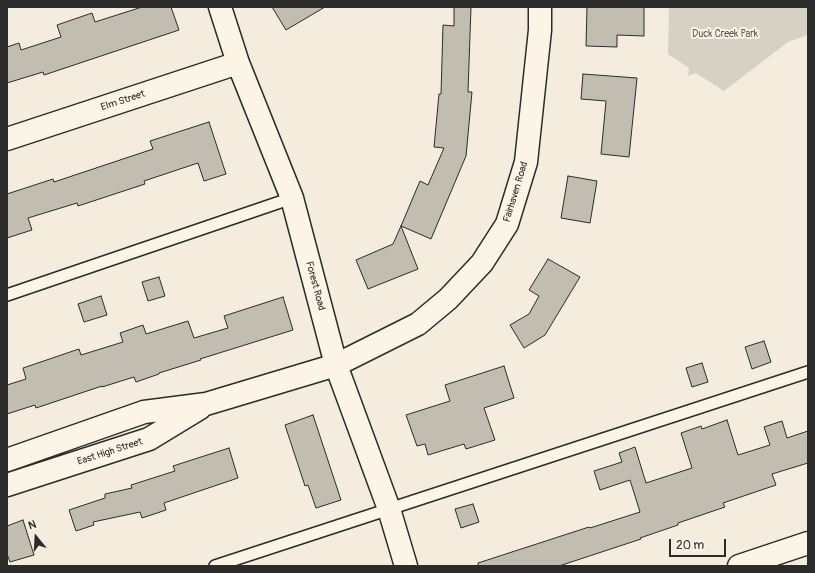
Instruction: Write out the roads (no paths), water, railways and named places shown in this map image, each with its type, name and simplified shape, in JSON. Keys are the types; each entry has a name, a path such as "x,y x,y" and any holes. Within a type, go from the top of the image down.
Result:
{"street":[{"name":"Forest Road","path":"220,7 238,63 292,198 336,365 388,509 406,566"},
{"name":"Fairhaven Road","path":"336,365 418,324 448,299 482,263 507,224 526,162 540,30 540,7"},
{"name":"Elm Street","path":"7,139 238,63"},
{"name":"East High Street","path":"7,460 144,412 206,404 336,365"},
{"name":"East High Street","path":"7,485 149,439 206,404"},
{"path":"739,566 808,543"}],"lane":[{"path":"7,295 292,198"},
{"path":"215,566 808,372"}],"park label":[{"name":"Duck Creek Park","path":"725,34"}]}
